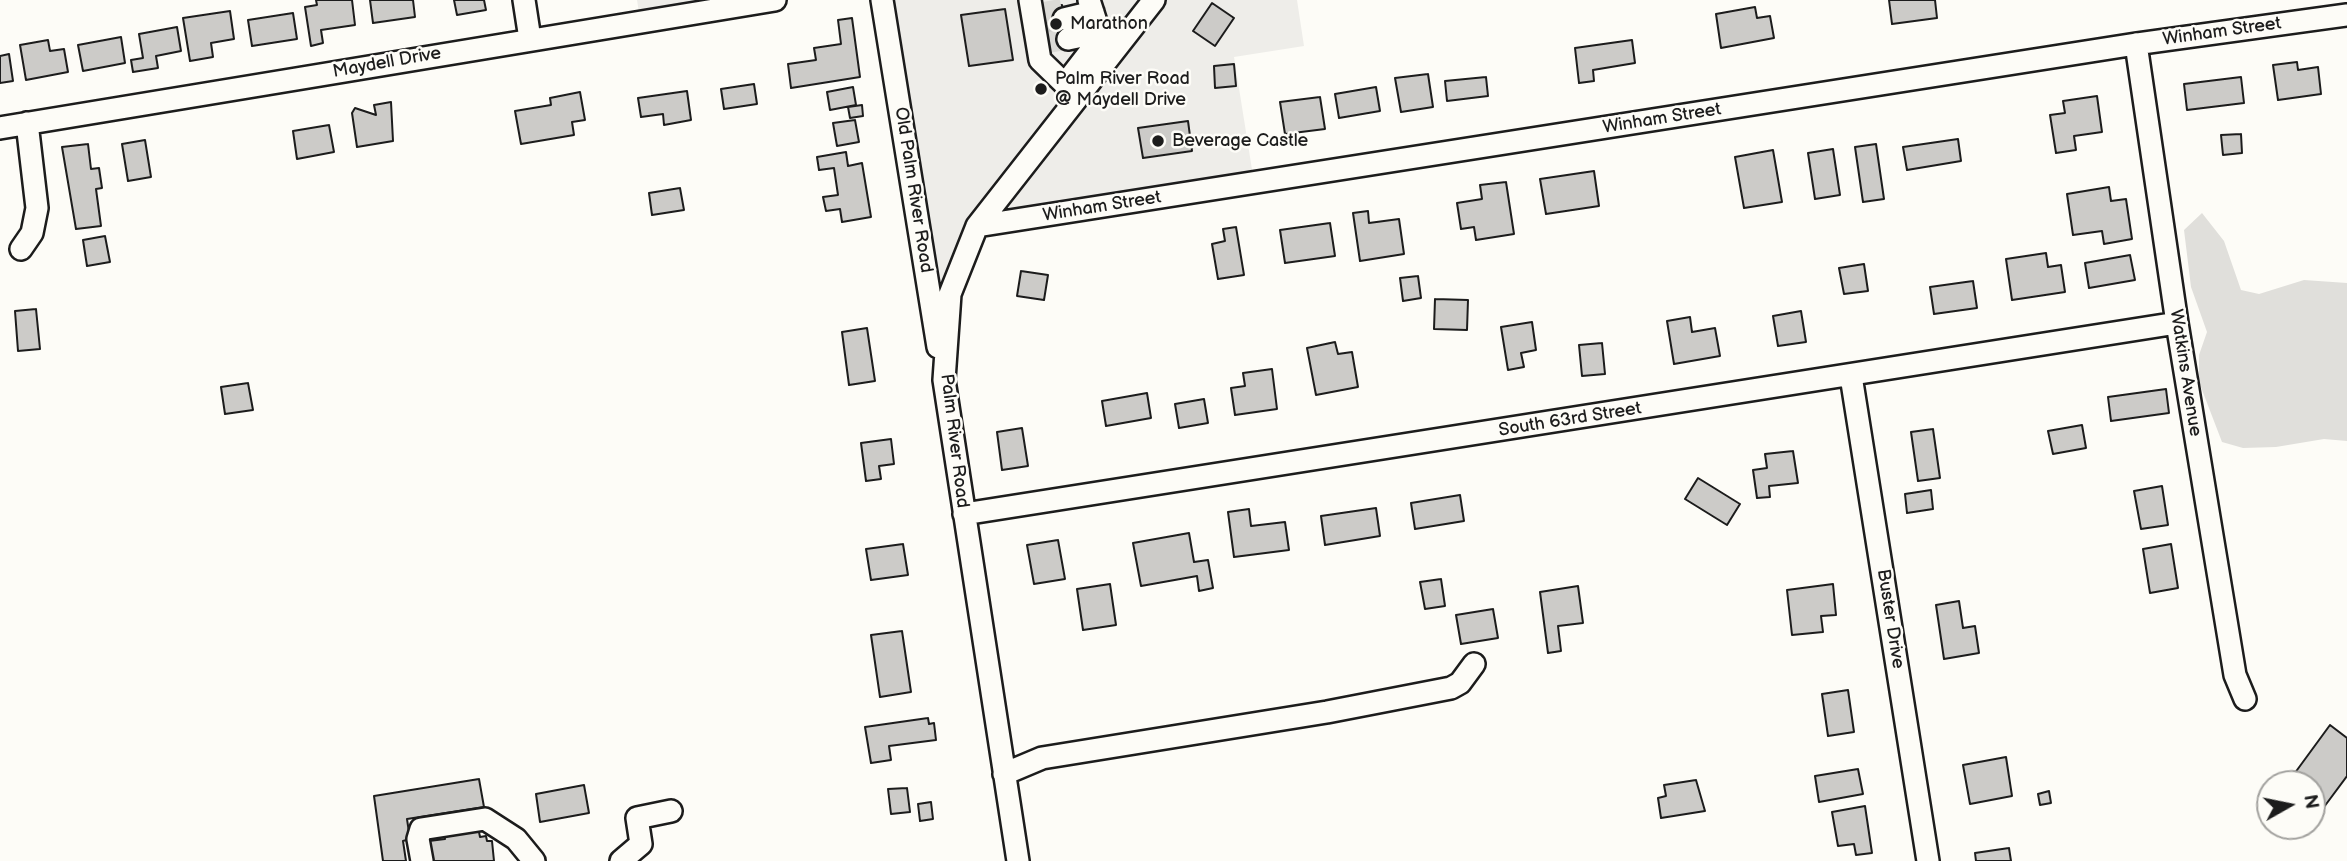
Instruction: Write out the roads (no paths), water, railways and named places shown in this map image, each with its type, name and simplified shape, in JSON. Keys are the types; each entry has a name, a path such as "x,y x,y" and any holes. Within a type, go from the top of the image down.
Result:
{"street":[{"path":"524,0 530,39"},
{"name":"Maydell Drive","path":"0,128 530,39 663,9 775,0"},
{"name":"Old Palm River Road","path":"882,0 944,380"},
{"name":"Palm River Road","path":"1018,861 944,380 950,294 977,226 1072,91 1099,19 1154,0"},
{"name":"Winham Street","path":"977,226 2342,10"},
{"path":"1099,19 1065,24 1099,19"},
{"path":"1038,25 1040,60 1072,91"},
{"name":"Watkins Avenue","path":"2136,44 2177,323 2235,675 2245,699"},
{"path":"21,249 32,233 37,208 27,124"},
{"name":"South 63rd Street","path":"964,514 2177,323"},
{"name":"Buster Drive","path":"1852,376 1928,861"},
{"path":"1004,774 1042,758 1327,712 1451,688 1460,683 1474,664"},
{"path":"621,861 641,844 637,818 671,811"},
{"path":"422,861 418,839 421,830 485,819 516,839 534,861"}],"tunnel":[{"path":"1041,13 1063,9"},
{"path":"1046,43 1068,39"}],"place":[{"name":"Marathon","path":"1056,24"},
{"name":"Palm River Road @ Maydell Drive","path":"1041,89"},
{"name":"Beverage Castle","path":"1158,141"}]}
